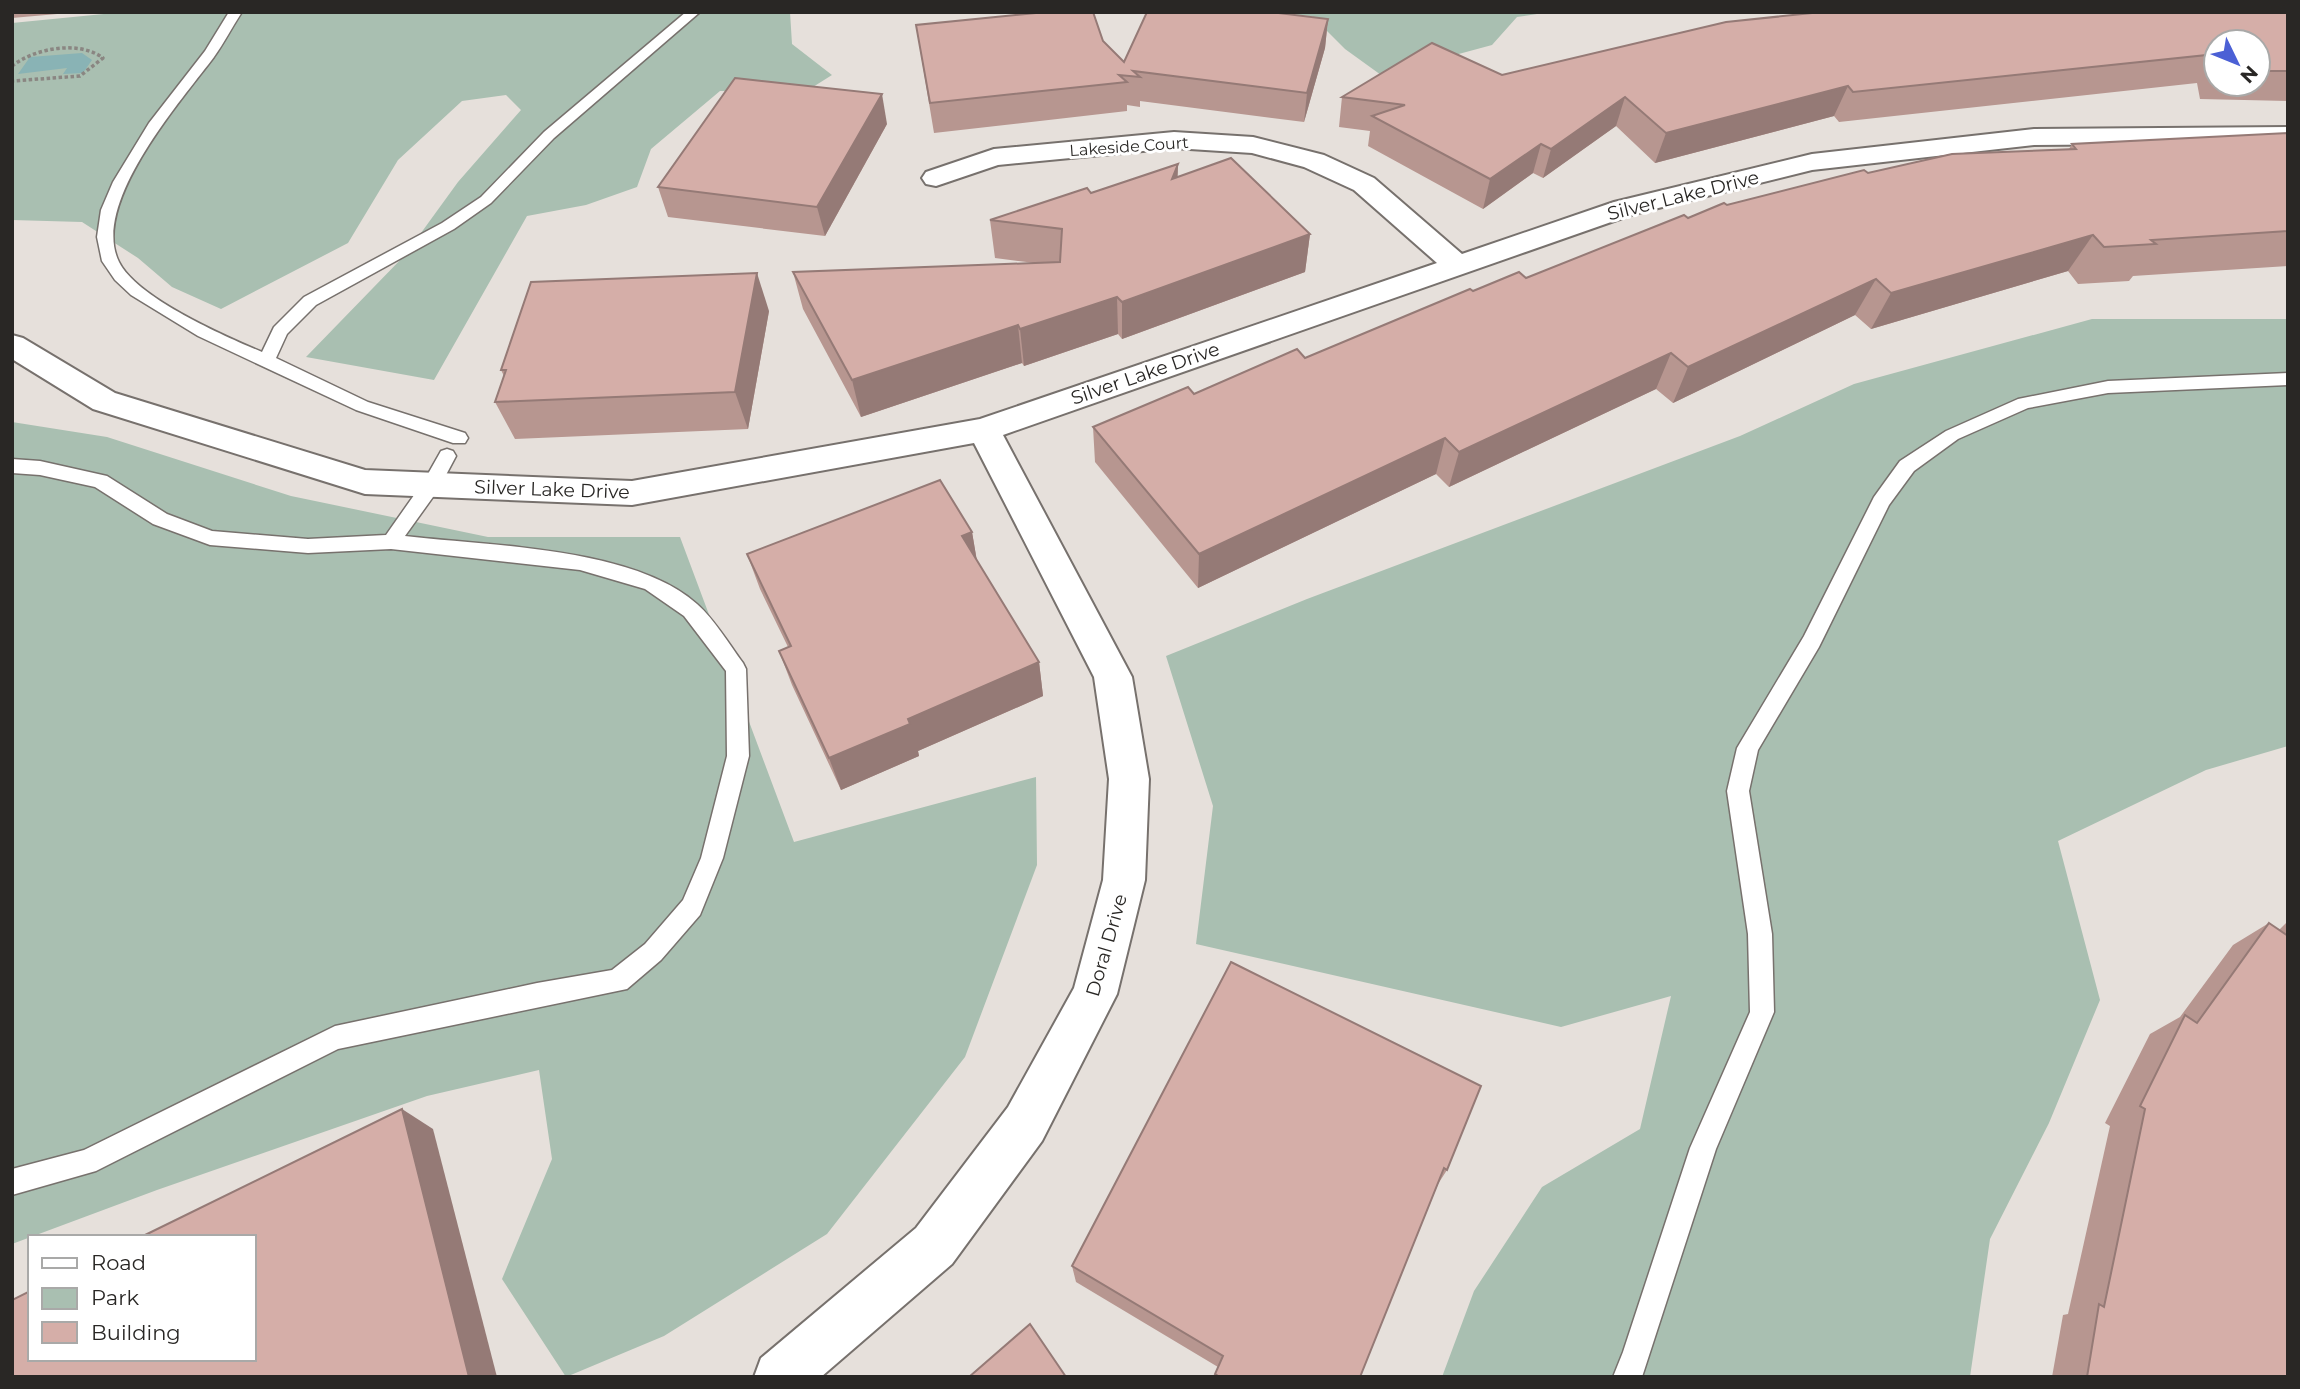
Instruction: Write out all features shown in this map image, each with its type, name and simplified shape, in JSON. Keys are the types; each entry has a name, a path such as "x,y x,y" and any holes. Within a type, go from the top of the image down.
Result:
{"street":[{"name":"Silver Lake Drive","path":"12,345 104,401 365,482 632,493 984,429 1624,208 1812,163 2034,137 2288,135"},
{"name":"Lakeside Court","path":"936,178 994,157 1174,141 1253,145 1314,161 1364,184 1457,265"},
{"name":"Doral Drive","path":"780,1377 934,1246 1025,1124 1095,994 1125,880 1129,779 1113,677 984,429"}],"lane":[{"path":"236,12 212,51 158,120 112,198 104,228 104,247 111,264 143,295 213,338 453,447 431,485 391,542"},
{"path":"266,360 280,331 310,301 449,226 486,200 549,135 694,12"},
{"path":"1628,1377 1703,1148 1762,1012 1760,934 1738,791 1748,748 1812,641 1881,502 1908,466 1952,435 2024,403 2108,387 2288,379"},
{"path":"12,466 40,468 100,481 160,519 209,538 309,545 391,542 580,564 651,583 691,610 736,669 738,756 712,858 692,907 653,952 618,981 537,995 335,1038 88,1162 12,1182"}],"path":[{"path":"12,66 18,59 47,51 87,48 103,58 86,74 70,79 54,77 12,80"}],"green space":[{"path":"124,12 790,12 792,44 832,75 805,92 720,91 651,149 637,187 586,205 527,216 434,380 306,357 405,255 458,182 521,110 506,95 462,101 398,160 348,243 221,309 172,287 138,258 82,222 12,220 12,23"},
{"path":"1227,12 1550,12 1517,17 1492,45 1381,75 1345,49 1312,16"},
{"path":"2092,319 2288,319 2288,746 2206,770 2058,841 2100,1000 2049,1123 1990,1239 1970,1377 1442,1377 1474,1291 1542,1187 1640,1129 1671,996 1561,1027 1196,944 1213,806 1166,656 1307,599 1740,436 1854,384"},
{"path":"12,422 107,437 291,496 488,537 680,537 794,842 1036,777 1037,865 965,1057 827,1234 664,1336 566,1377 502,1279 552,1159 539,1070 427,1096 36,1235 28,1235 28,1238 12,1244"}],"water":[{"path":"82,53 92,60 83,73 63,74 67,68 18,74 30,57"}],"building":[{"path":"1046,12 1093,12 1103,41 1124,62 1147,12 1270,12 1328,19 1307,93 1133,71 1140,77 1119,75 1127,82 930,103 916,25"},
{"path":"1822,12 2288,12 2288,71 2272,71 2272,28 2202,28 2202,55 1853,92 1848,86 1666,133 1625,97 1551,149 1541,144 1490,179 1372,116 1405,105 1342,97 1432,43 1502,75 1726,22"},
{"path":"735,78 882,94 817,207 658,187"},
{"path":"2288,133 2288,231 2151,240 2156,244 2104,247 2093,235 1891,293 1876,279 1688,367 1671,353 1459,452 1445,438 1199,554 1093,427 1188,387 1194,394 1297,349 1305,358 1470,289 1473,291 1519,272 1526,278 1684,215 1688,218 1724,203 1727,205 1864,170 1868,173 1952,154 2076,149 2072,144"},
{"path":"1231,158 1310,234 1122,302 1117,297 1020,329 1018,325 852,380 793,272 1060,262 1062,229 990,220 1087,188 1091,193 1178,164 1172,179"},
{"path":"757,273 735,392 495,402 506,370 501,370 531,282"},
{"path":"940,480 972,532 962,536 1039,662 908,719 910,724 829,758 779,651 791,646 747,554"},
{"path":"2269,923 2288,936 2288,1377 2087,1377 2099,1304 2104,1307 2145,1109 2140,1106 2185,1015 2197,1023"},
{"path":"1231,962 1481,1086 1447,1170 1444,1168 1360,1377 1220,1377 1215,1374 1223,1356 1072,1266"},
{"path":"402,1109 469,1377 12,1377 12,1300 28,1292 28,1361 256,1361 256,1235 145,1235"},
{"path":"1030,1324 1066,1377 969,1377"}]}
